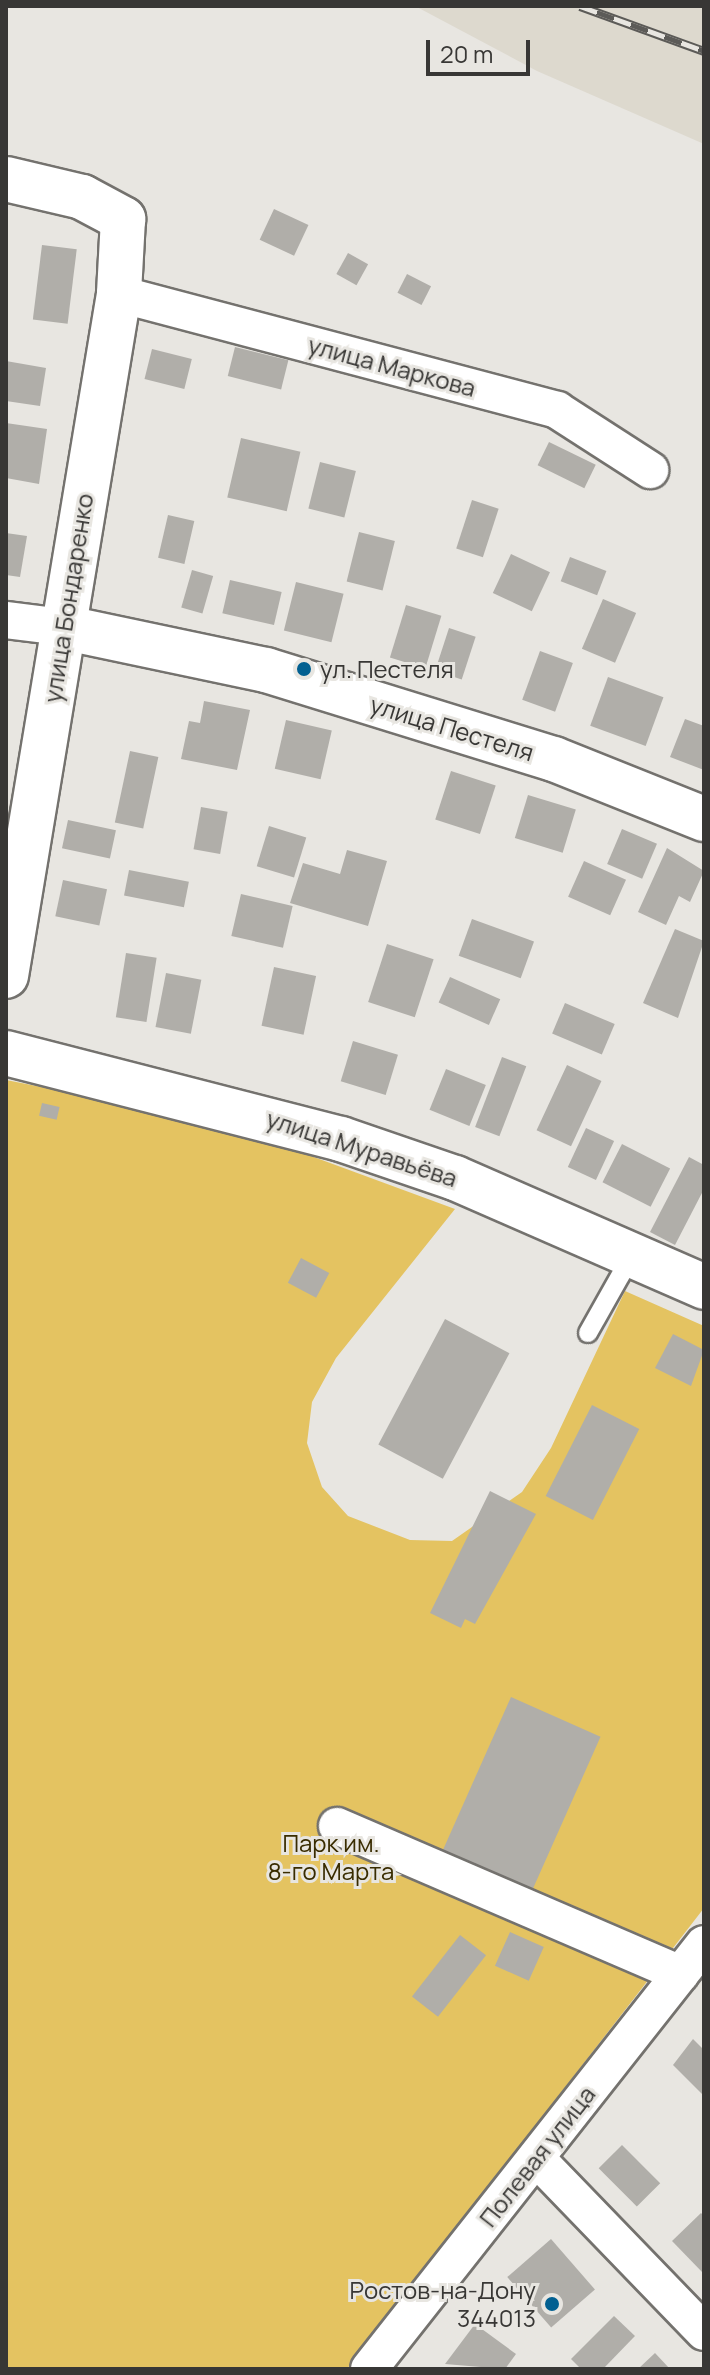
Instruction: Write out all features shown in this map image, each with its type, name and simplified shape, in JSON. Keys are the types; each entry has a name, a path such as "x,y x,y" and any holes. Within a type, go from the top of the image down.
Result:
{"street":[{"name":"улица Бондаренко","path":"6,179 82,197 123,219 119,294 6,976"},
{"name":"улица Маркова","path":"119,294 557,410 650,470"},
{"name":"улица Пестеля","path":"6,620 62,627 266,670 554,759 704,819"},
{"name":"улица Муравьёва","path":"6,1053 341,1139 633,1252 704,1287"},
{"path":"337,1826 680,1974"},
{"name":"Полевая улица","path":"369,2369 704,1944"},
{"path":"536,2158 704,2332"}],"lane":[{"path":"588,1333 633,1252"}],"shaded area":[{"path":"415,6 704,6 704,144 537,71"}],"green space":[{"name":"Парк им. 8-го Марта","path":"6,1080 219,1122 455,1209 336,1358 312,1402 307,1443 322,1487 348,1516 410,1540 452,1541 522,1492 551,1448 625,1291 704,1326 704,1908 347,2369 6,2369"}],"building":[{"path":"274,209 308,225 294,256 260,240"},
{"path":"42,245 77,249 68,324 33,319"},
{"path":"348,253 368,264 356,285 336,274"},
{"path":"407,274 431,286 422,305 397,293"},
{"path":"235,347 288,360 281,389 228,376"},
{"path":"152,349 192,359 184,389 145,379"},
{"path":"6,361 46,368 40,406 6,401"},
{"path":"6,423 47,429 39,484 6,478"},
{"path":"241,438 300,452 287,511 227,497"},
{"path":"549,442 596,465 584,488 538,465"},
{"path":"320,462 356,471 344,518 308,509"},
{"path":"472,500 499,509 483,557 456,549"},
{"path":"168,515 194,521 184,564 158,558"},
{"path":"359,532 395,541 383,590 347,581"},
{"path":"6,533 27,536 20,577 6,575"},
{"path":"511,554 550,572 532,611 493,593"},
{"path":"570,557 606,571 597,595 561,581"},
{"path":"192,570 213,576 202,614 181,607"},
{"path":"230,580 282,592 274,625 222,613"},
{"path":"296,582 344,594 331,642 284,631"},
{"path":"603,599 636,613 615,663 582,649"},
{"path":"406,605 441,616 425,668 390,658"},
{"path":"449,628 476,637 462,679 435,671"},
{"path":"540,651 573,663 555,712 522,700"},
{"path":"608,677 663,697 646,746 590,726"},
{"path":"204,701 250,710 237,770 181,759 189,721 200,723"},
{"path":"685,719 704,726 704,770 670,757"},
{"path":"286,720 332,731 321,779 275,769"},
{"path":"130,751 158,757 143,828 115,822"},
{"path":"451,771 496,786 480,834 435,820"},
{"path":"528,795 576,810 563,853 515,838"},
{"path":"201,807 228,812 220,854 194,849"},
{"path":"68,820 116,830 110,859 62,848"},
{"path":"269,826 306,837 294,878 257,866"},
{"path":"622,829 657,844 642,879 607,864"},
{"path":"667,848 704,871 690,902 679,896 666,925 638,912"},
{"path":"347,850 387,861 368,926 290,903 303,863 340,874"},
{"path":"584,861 626,880 610,915 568,897"},
{"path":"129,870 189,882 184,907 124,896"},
{"path":"63,880 107,889 99,926 55,916"},
{"path":"241,894 293,906 283,948 231,936"},
{"path":"472,919 534,942 521,978 459,956"},
{"path":"675,929 704,941 678,1018 643,1003"},
{"path":"387,944 434,959 415,1017 368,1002"},
{"path":"126,953 157,958 146,1022 116,1017"},
{"path":"274,967 316,976 304,1035 262,1026"},
{"path":"166,973 201,980 191,1034 156,1027"},
{"path":"450,977 500,999 489,1025 439,1003"},
{"path":"565,1003 615,1024 602,1054 552,1033"},
{"path":"353,1041 398,1055 386,1095 341,1081"},
{"path":"502,1057 526,1066 499,1136 475,1127"},
{"path":"567,1065 601,1081 571,1146 537,1130"},
{"path":"446,1069 486,1085 469,1126 430,1110"},
{"path":"42,1103 60,1107 57,1120 39,1116"},
{"path":"586,1128 614,1141 596,1180 568,1167"},
{"path":"622,1144 670,1169 651,1207 602,1182"},
{"path":"689,1157 704,1165 704,1189 675,1245 650,1232"},
{"path":"301,1258 329,1273 316,1298 288,1283"},
{"path":"445,1319 509,1353 443,1479 378,1444"},
{"path":"673,1334 704,1350 691,1386 655,1368"},
{"path":"592,1405 639,1429 593,1520 546,1496"},
{"path":"490,1491 536,1514 475,1624 465,1619 461,1628 430,1613"},
{"path":"511,1697 601,1737 532,1891 442,1851"},
{"path":"510,1932 544,1947 529,1981 495,1966"},
{"path":"460,1935 486,1955 438,2017 412,1996"},
{"path":"693,2039 704,2050 704,2096 673,2065"},
{"path":"622,2145 660,2183 637,2207 599,2168"},
{"path":"701,2213 704,2216 704,2274 672,2241"},
{"path":"551,2239 595,2290 551,2328 507,2277"},
{"path":"614,2316 635,2336 603,2369 581,2369 571,2359"},
{"path":"475,2324 516,2354 505,2369 445,2364"},
{"path":"655,2353 670,2369 638,2369"}],"railway":[{"path":"580,6 704,51"}],"place":[{"name":"ул. Пестеля","path":"304,669"},
{"name":"Ростов-на-Дону 344013","path":"552,2304"}]}
